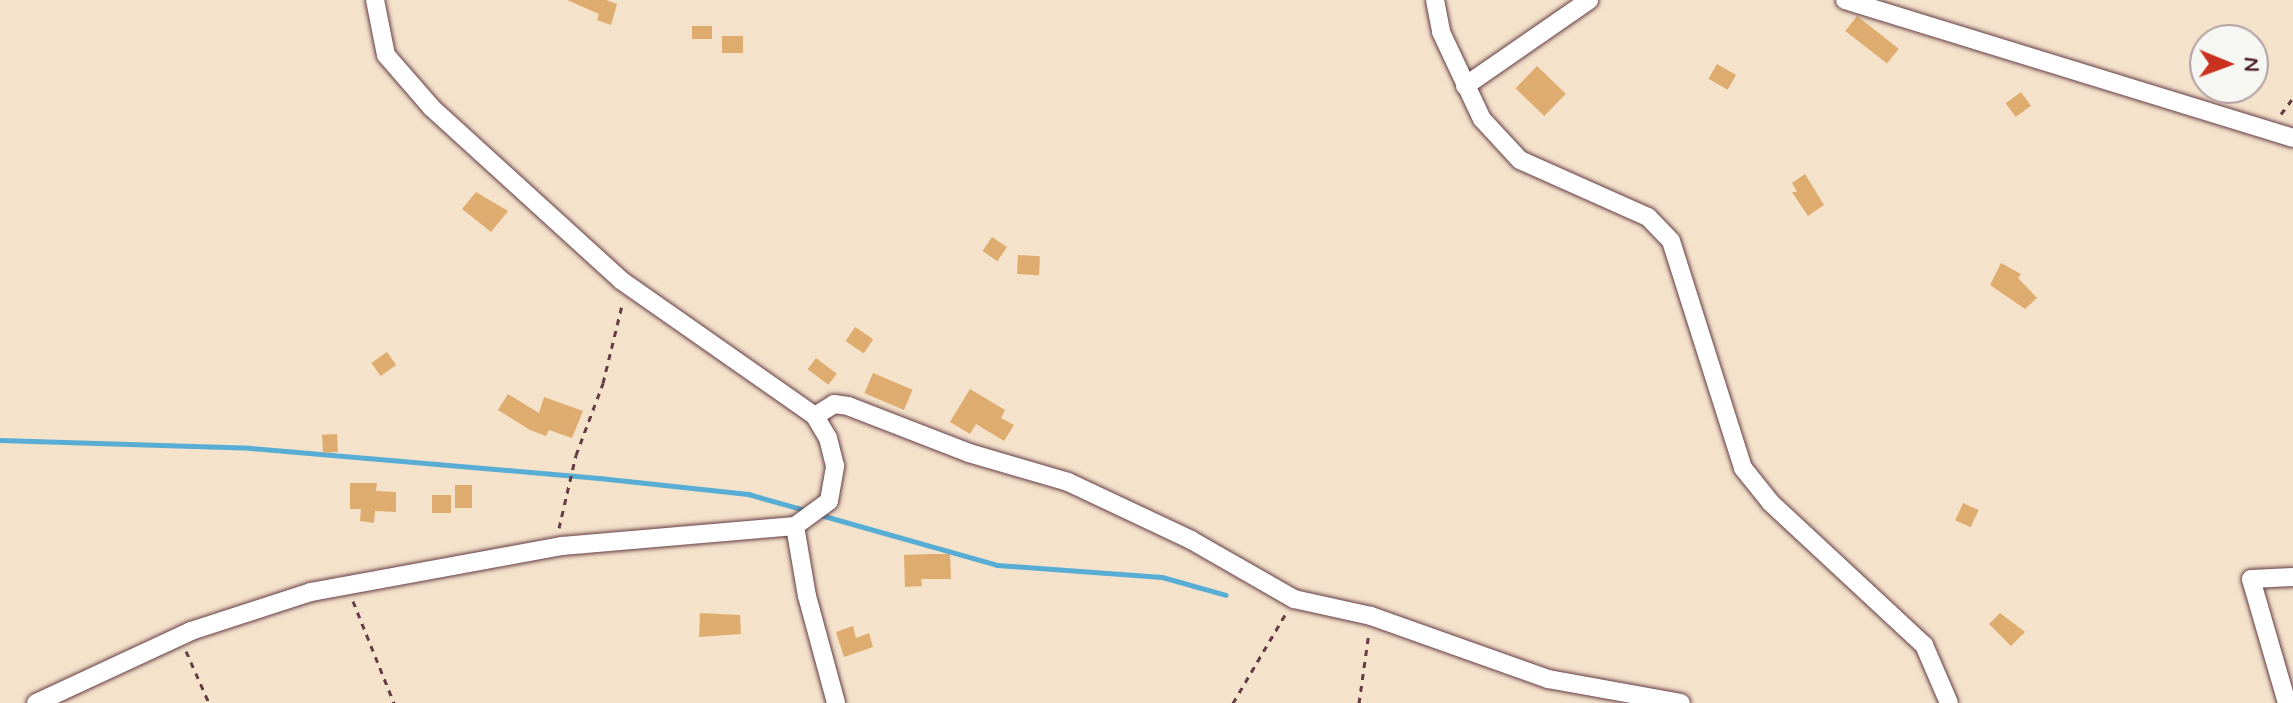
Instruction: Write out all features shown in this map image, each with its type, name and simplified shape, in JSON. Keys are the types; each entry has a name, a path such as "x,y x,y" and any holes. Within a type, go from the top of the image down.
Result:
{"street":[{"path":"36,703 179,637 251,608 347,586 555,547 795,526 829,501 833,487 828,438 815,416 630,287 432,108 386,55 375,0"},
{"path":"1435,0 1441,32 1482,119 1520,160 1648,217 1671,241 1743,468 1771,503 1924,645 1949,703"},
{"path":"1465,86 1589,0"},
{"path":"1845,0 2293,138"},
{"path":"815,416 834,404 848,406 969,453 1068,482 1191,540 1294,599 1371,616 1548,679 1681,703"},
{"path":"795,526 807,596 836,703"},
{"path":"2287,703 2251,579 2293,577"}],"path":[{"path":"555,547 576,455 603,383 614,325 630,287"},
{"path":"347,586 394,703"},
{"path":"1233,703 1294,599"},
{"path":"1359,703 1371,616"},
{"path":"179,637 209,703"}],"building":[{"path":"567,0 606,0 617,4 611,25 597,20 599,14"},
{"path":"1857,16 1899,49 1887,64 1845,31"},
{"path":"692,26 712,26 712,39 692,39"},
{"path":"722,36 743,36 743,53 722,53"},
{"path":"1717,64 1736,75 1728,90 1708,79"},
{"path":"1537,66 1566,94 1544,116 1515,88"},
{"path":"2021,92 2031,106 2016,117 2006,103"},
{"path":"1805,174 1824,205 1808,216 1792,192 1797,192 1792,183"},
{"path":"476,192 508,211 491,232 462,209"},
{"path":"992,237 1007,247 997,261 982,251"},
{"path":"1018,255 1040,256 1039,275 1017,274"},
{"path":"2001,263 2021,274 2018,278 2037,298 2025,309 1990,285"},
{"path":"855,327 873,339 864,353 845,341"},
{"path":"387,352 396,365 381,376 371,363"},
{"path":"816,358 837,374 828,385 808,369"},
{"path":"873,373 913,390 904,410 864,393"},
{"path":"970,389 1005,410 1001,418 1014,425 1004,441 976,424 970,434 950,422"},
{"path":"508,394 539,413 544,397 583,411 572,438 549,430 546,436 530,430 498,410"},
{"path":"337,434 338,452 323,453 322,435"},
{"path":"350,483 377,483 376,491 396,492 396,512 375,511 374,523 360,521 361,509 350,509"},
{"path":"455,485 472,485 472,508 455,508"},
{"path":"432,495 451,495 451,513 432,513"},
{"path":"1963,503 1979,510 1971,527 1955,520"},
{"path":"950,554 951,579 921,579 922,586 905,587 904,555"},
{"path":"700,613 740,615 741,634 699,637"},
{"path":"2000,613 2025,632 2011,646 1989,624"},
{"path":"853,626 856,638 869,633 873,647 844,657 836,632"}],"waterway":[{"path":"0,440 250,448 599,478 748,494 808,511"},
{"path":"817,514 997,565 1162,577 1226,595"}]}
